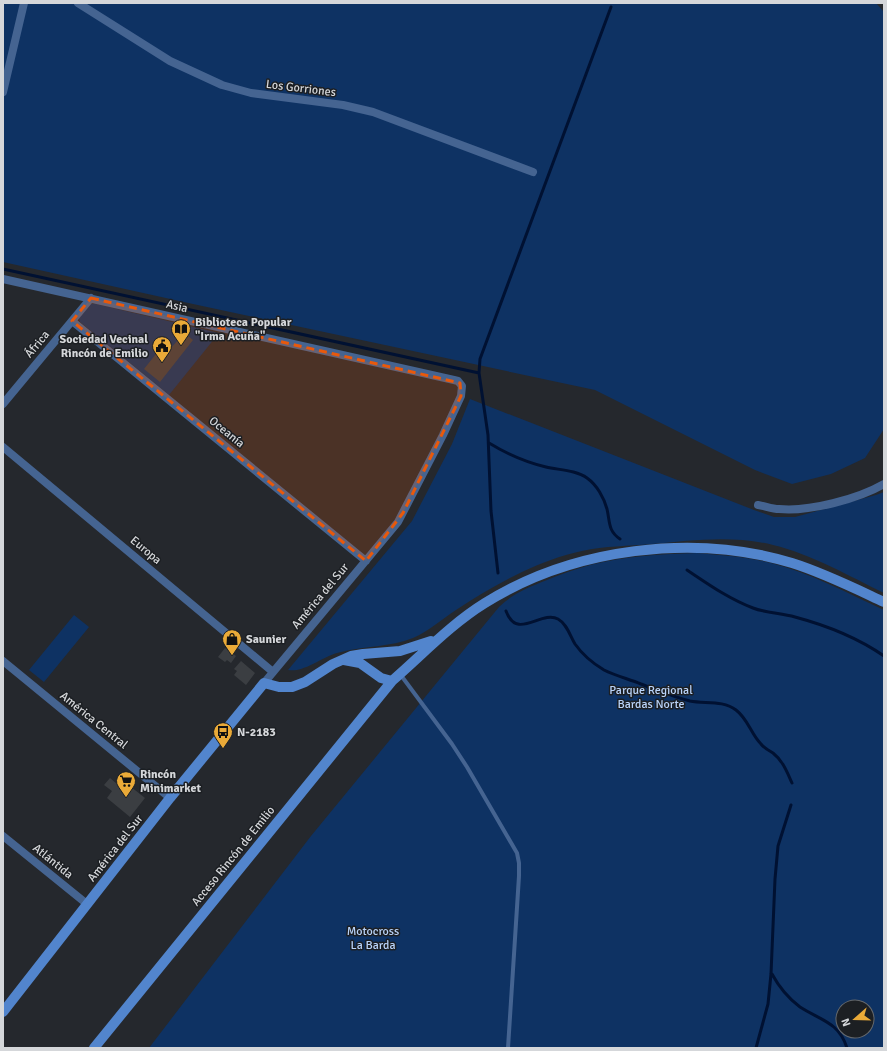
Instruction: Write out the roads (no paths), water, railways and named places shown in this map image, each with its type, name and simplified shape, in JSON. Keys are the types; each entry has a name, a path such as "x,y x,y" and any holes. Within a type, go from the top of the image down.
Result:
{"street":[{"path":"3,92 24,3"},
{"name":"Los Gorriones","path":"78,3 170,61 222,86 251,93 343,105 373,112 533,172"},
{"name":"Asia","path":"3,279 454,380 458,381 462,386"},
{"name":"África","path":"3,404 90,298"},
{"name":"Oceanía","path":"72,321 366,561"},
{"name":"América del Sur","path":"4,1009 170,798 391,531 403,513 443,435 461,396 462,386"},
{"name":"Europa","path":"3,447 273,672"},
{"path":"758,505 779,509 801,509 851,498 884,484"},
{"name":"Acceso Rincón de Emilio","path":"94,1048 396,677 438,638 485,603 541,576 580,562 621,553 666,549 715,549 771,557 810,569 884,602"},
{"name":"Acceso Rincón de Emilio","path":"264,683 286,688 298,685 341,660 358,655 400,651 423,645 438,638"},
{"path":"341,660 360,663 381,678 396,677"},
{"name":"América Central","path":"3,661 170,798"},
{"name":"Atlántida","path":"3,836 87,904"}],"lane":[{"path":"396,677 452,744 517,853 519,876 508,1048"}],"waterway":[{"path":"498,573 491,511 488,435 479,373 480,359 611,7"},
{"path":"3,269 479,373"},
{"path":"489,443 523,460 538,465 583,475 594,484 602,496 607,509 611,529 620,539"},
{"path":"687,570 719,591 753,608 795,617 829,628 863,643 884,656"},
{"path":"506,611 511,620 516,624 530,623 551,617 558,619 566,627 575,644 581,651 596,665 604,670 690,701 720,704 736,710 744,718 762,745 773,753 779,760 792,783"},
{"path":"756,1048 768,1004 778,846 791,805"},
{"path":"772,974 784,992 796,1004 834,1027 844,1039 847,1048"}],"place":[{"name":"Biblioteca Popular \"Irma Acuña\"","path":"181,346"},
{"name":"Sociedad Vecinal Rincón de Emilio","path":"162,363"},
{"name":"Saunier","path":"232,656"},
{"name":"N-2183","path":"223,749"},
{"name":"Rincón Minimarket","path":"126,798"}],"park label":[{"name":"Parque Regional Bardas Norte","path":"651,697"},
{"name":"Motocross La Barda","path":"373,938"}]}
